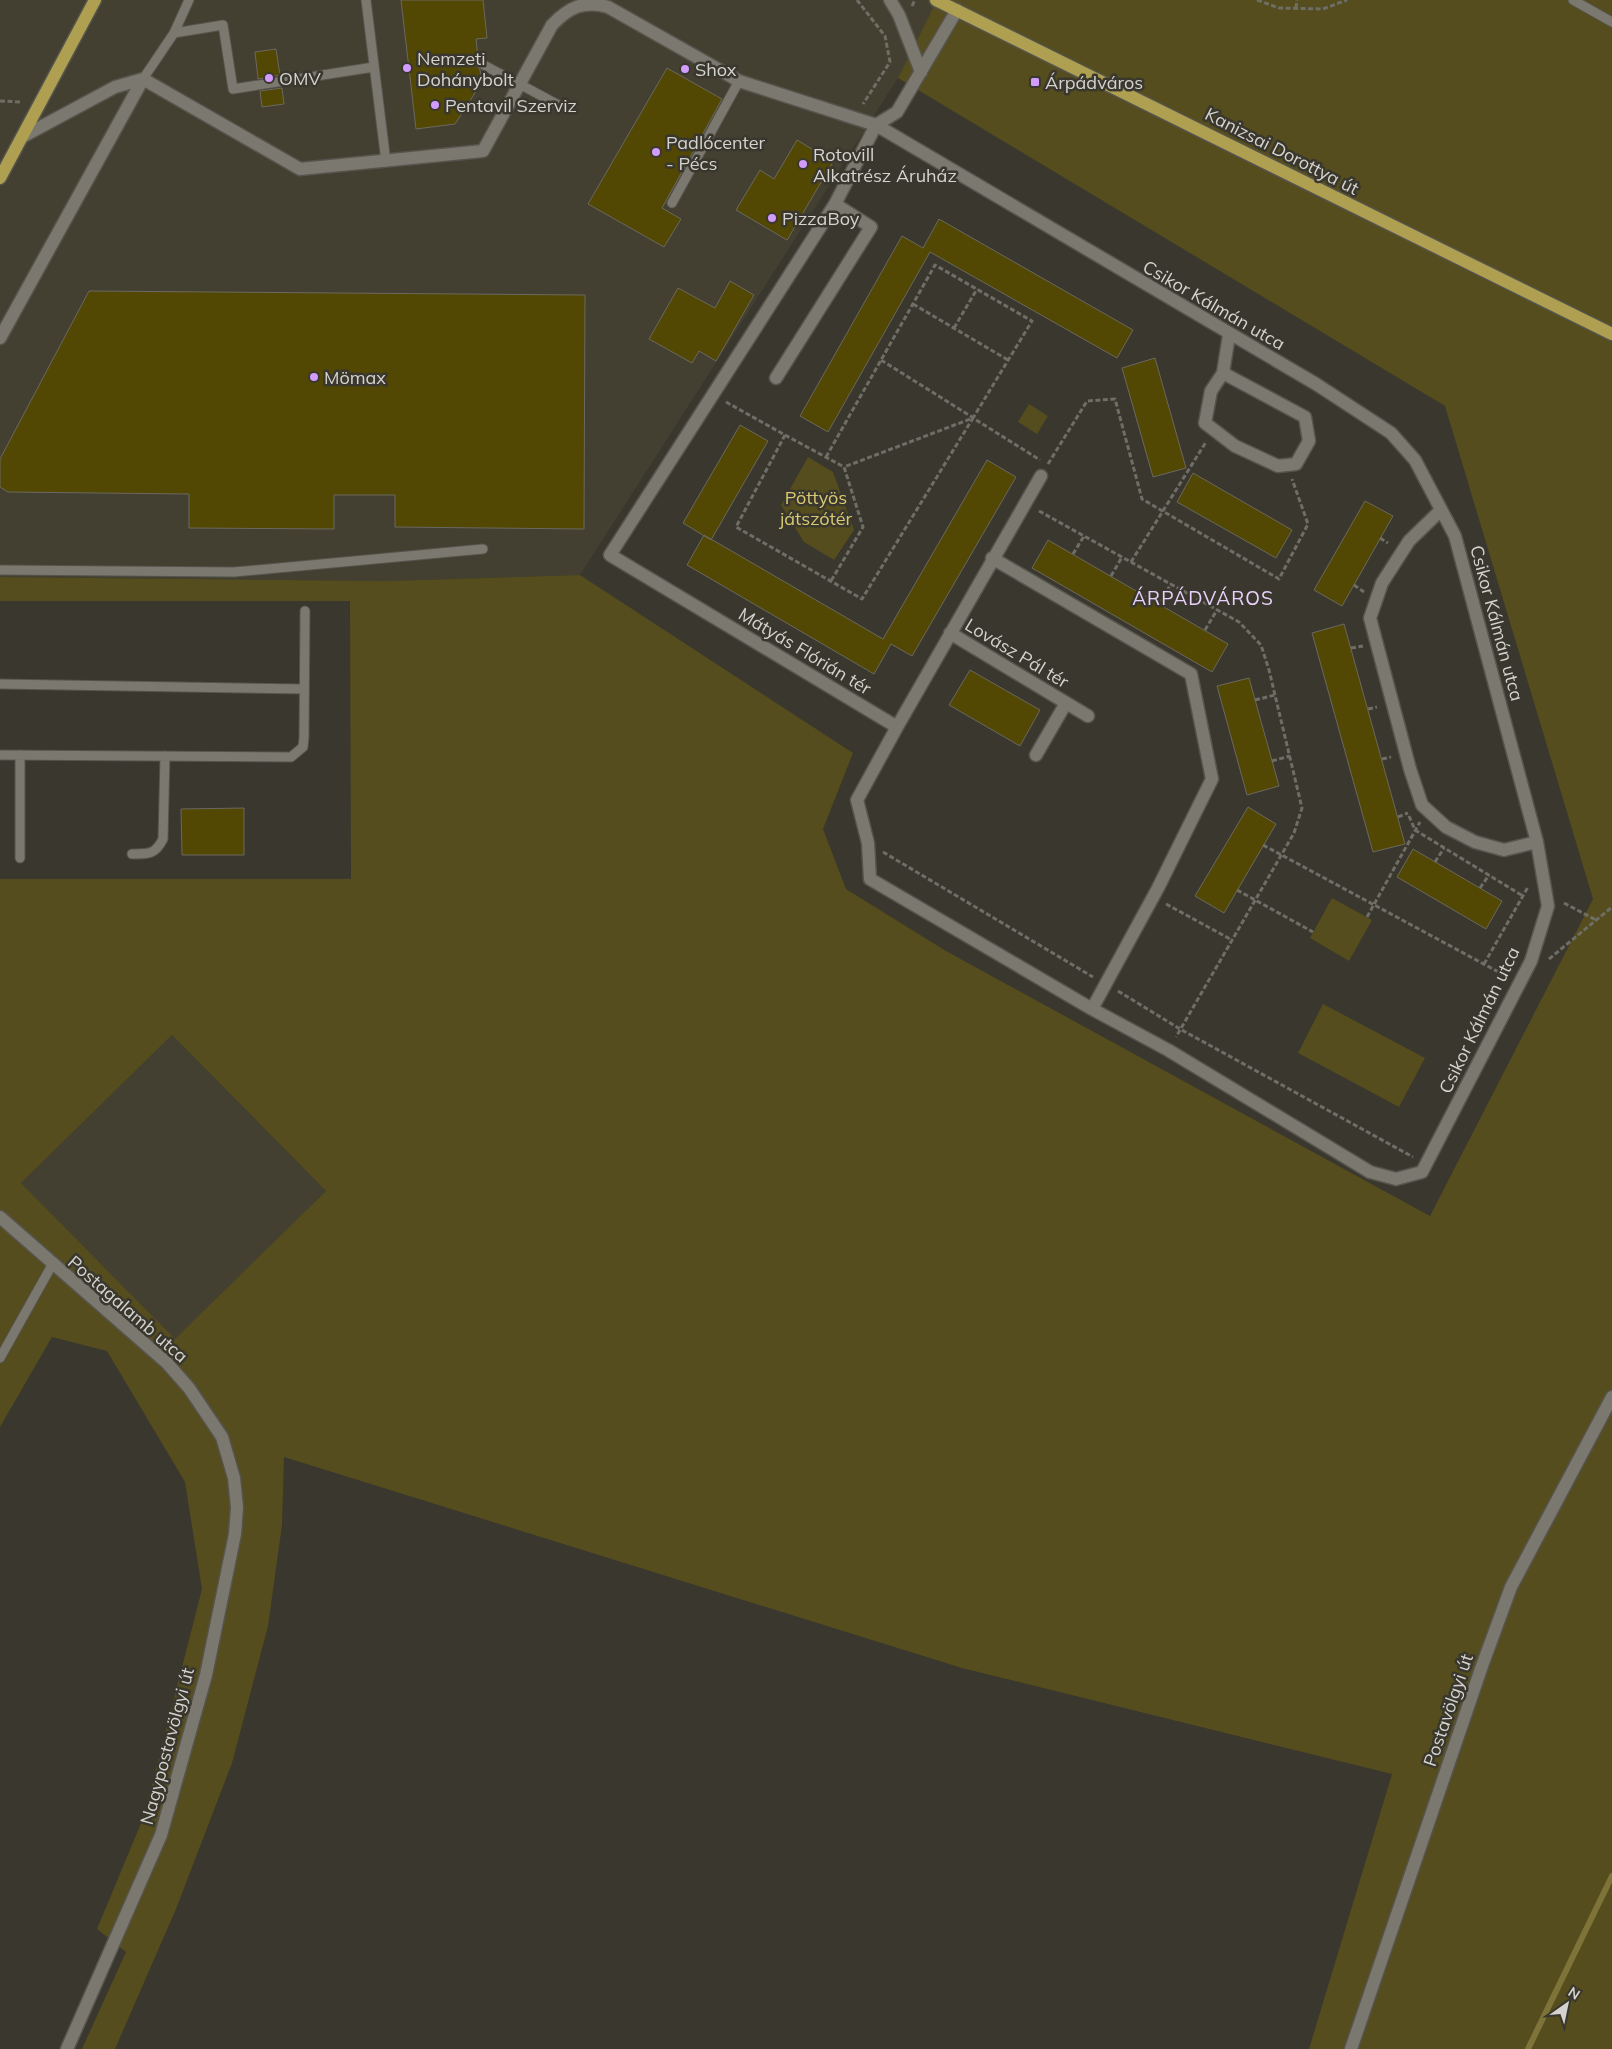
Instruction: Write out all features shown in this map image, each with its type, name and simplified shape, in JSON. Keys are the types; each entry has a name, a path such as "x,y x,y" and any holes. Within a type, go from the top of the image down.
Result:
{"main road":[{"path":"0,178 95,0"},
{"name":"Kanizsai Dorottya út","path":"936,0 1612,334"}],"street":[{"path":"890,0 899,15 921,72"},
{"path":"22,137 115,87 143,79 300,168 386,162 483,151 552,25 576,3"},
{"name":"Csikor Kálmán utca","path":"576,3 596,3 608,7 739,81 876,125 1316,384 1392,433 1415,460 1455,536 1537,842 1548,906 1531,961 1426,1164"},
{"path":"712,395 835,204 876,125 897,112 957,10"},
{"path":"0,338 143,79"},
{"path":"776,378 870,227 835,204"},
{"path":"1223,373 1306,417 1309,441 1296,464 1278,466 1235,446 1205,423 1211,391 1223,373 1230,335"},
{"name":"Mátyás Flórián tér","path":"712,395 610,555 897,727"},
{"path":"1041,476 992,558 857,800 868,843 870,879 1370,1172 1396,1179 1422,1172 1426,1164"},
{"path":"1441,510 1410,541 1398,557 1382,582 1370,618 1410,769 1422,805 1446,827 1475,842 1504,850 1537,842"},
{"path":"992,558 1191,674 1212,779 1153,897 1092,1009"},
{"name":"Lovász Pál tér","path":"950,633 1088,716"},
{"name":"Lovász Pál tér","path":"1036,755 1066,703"},
{"name":"Postagalamb utca","path":"0,1217 52,1265 167,1363 189,1388 222,1437"},
{"name":"Postavölgyi út","path":"1351,2049 1478,1675 1511,1587 1612,1397"},
{"name":"Nagypostavölgyi út","path":"67,2049 161,1835 206,1675 236,1534 237,1507 234,1478 222,1437"}],"lane":[{"path":"143,79 174,33 190,0"},
{"path":"366,0 386,162"},
{"path":"1573,0 1612,22"},
{"path":"174,33 223,26 234,89 374,67"},
{"path":"480,63 566,109"},
{"path":"672,203 739,81"},
{"path":"0,570 234,572 483,549"},
{"path":"0,755 291,757 303,747 305,611"},
{"path":"0,684 304,689"},
{"path":"20,755 20,858"},
{"path":"132,854 150,854 156,851 162,839 165,756"},
{"path":"0,1358 52,1265"}],"path":[{"path":"854,117 890,62 885,36 858,0"},
{"path":"1257,0 1280,8 1323,9 1347,0"},
{"path":"1296,8 1297,0"},
{"path":"785,435 736,527 862,599 1032,321 935,264 826,457"},
{"path":"954,328 977,289"},
{"path":"913,304 1008,360"},
{"path":"881,360 1054,468"},
{"path":"712,395 844,467 863,527 831,581"},
{"path":"1041,476 1087,401 1115,399 1142,499 1279,579 1308,524 1286,465"},
{"path":"844,467 973,418"},
{"path":"1131,562 1214,429"},
{"path":"1033,519 1042,503"},
{"path":"1072,554 1084,536"},
{"path":"1380,538 1392,544"},
{"path":"1111,576 1122,557"},
{"path":"1159,604 1171,584"},
{"path":"1354,585 1365,593"},
{"path":"1205,630 1217,610"},
{"path":"1351,648 1365,645"},
{"path":"1255,700 1275,695"},
{"path":"1368,709 1381,706"},
{"path":"1272,761 1290,756"},
{"path":"1382,759 1393,756"},
{"path":"1366,917 1428,809"},
{"path":"1398,816 1408,813"},
{"path":"868,843 1180,1029 1426,1164"},
{"path":"1264,846 1519,983"},
{"path":"1435,862 1444,848"},
{"path":"1484,964 1541,864"},
{"path":"1480,888 1489,875"},
{"path":"1238,890 1313,932"},
{"path":"1546,893 1596,920"},
{"path":"1153,897 1232,940"},
{"path":"1556,953 1612,907"}],"shaded area":[{"path":"0,0 937,0 898,78 580,575 386,581 0,577"},
{"path":"172,1035 326,1191 175,1340 21,1183"}],"green space":[{"path":"937,0 1612,0 1612,2049 1309,2049 1392,1774 962,1668 284,1457 282,1525 268,1626 232,1763 176,1909 115,2049 82,2049 126,1952 97,1929 144,1816 202,1589 185,1482 107,1351 52,1337 0,1427 0,879 351,879 350,601 0,601 0,577 386,581 580,575 853,753 823,829 846,889 946,951 1430,1216 1593,899 1445,406 898,78","holes":["172,1035 326,1191 175,1339 21,1183"]},
{"path":"1029,404 1048,416 1037,434 1018,422"},
{"name":"Pöttyös játszótér","path":"808,457 833,472 854,530 834,560 804,542 781,505"},
{"path":"1332,898 1372,920 1349,961 1310,938"},
{"path":"1323,1004 1425,1058 1399,1107 1298,1053"}],"building":[{"path":"401,0 483,0 487,38 476,39 478,57 474,63 480,70 482,82 455,124 416,129"},
{"path":"276,49 280,75 258,79 255,52"},
{"name":"Padlócenter - Pécs","path":"667,68 722,99 662,208 681,219 664,247 588,204"},
{"path":"282,88 284,104 262,107 260,91"},
{"path":"797,140 833,162 787,240 736,210 760,170 774,179"},
{"path":"939,219 1133,330 1117,358 930,252 828,432 800,416 902,236 923,248"},
{"path":"730,281 754,295 716,361 699,351 692,363 649,339 678,288 715,308"},
{"name":"Mömax","path":"89,291 585,295 584,529 395,527 395,495 334,495 334,529 189,528 189,494 8,492 0,487 0,459"},
{"path":"1155,358 1186,468 1153,477 1122,368"},
{"path":"740,425 768,441 711,540 683,523"},
{"path":"987,460 1016,477 912,656 891,644 874,674 687,565 704,535 883,639"},
{"path":"1193,473 1292,530 1276,558 1177,502"},
{"path":"1365,501 1393,516 1342,606 1314,590"},
{"path":"1048,540 1228,644 1212,672 1032,568"},
{"path":"1344,624 1405,844 1373,852 1312,633"},
{"path":"970,670 1040,710 1020,746 949,705"},
{"path":"1249,678 1279,786 1247,795 1217,686"},
{"path":"1248,807 1276,824 1224,913 1195,896"},
{"path":"244,808 244,855 182,855 181,809"},
{"path":"1413,849 1502,901 1486,929 1397,877"}],"waterway":[{"path":"1528,2049 1612,1876"}],"place":[{"name":"Nemzeti Dohánybolt","path":"407,68"},
{"name":"Shox","path":"685,69"},
{"name":"OMV","path":"269,78"},
{"name":"Árpádváros","path":"1035,82"},
{"name":"Pentavil Szerviz","path":"435,105"},
{"name":"Padlócenter - Pécs","path":"656,152"},
{"name":"Rotovill Alkatrész Áruház","path":"803,164"},
{"name":"PizzaBoy","path":"772,218"},
{"name":"Mömax","path":"314,377"}],"district":[{"name":"ÁRPÁDVÁROS","path":"1203,598"}]}
